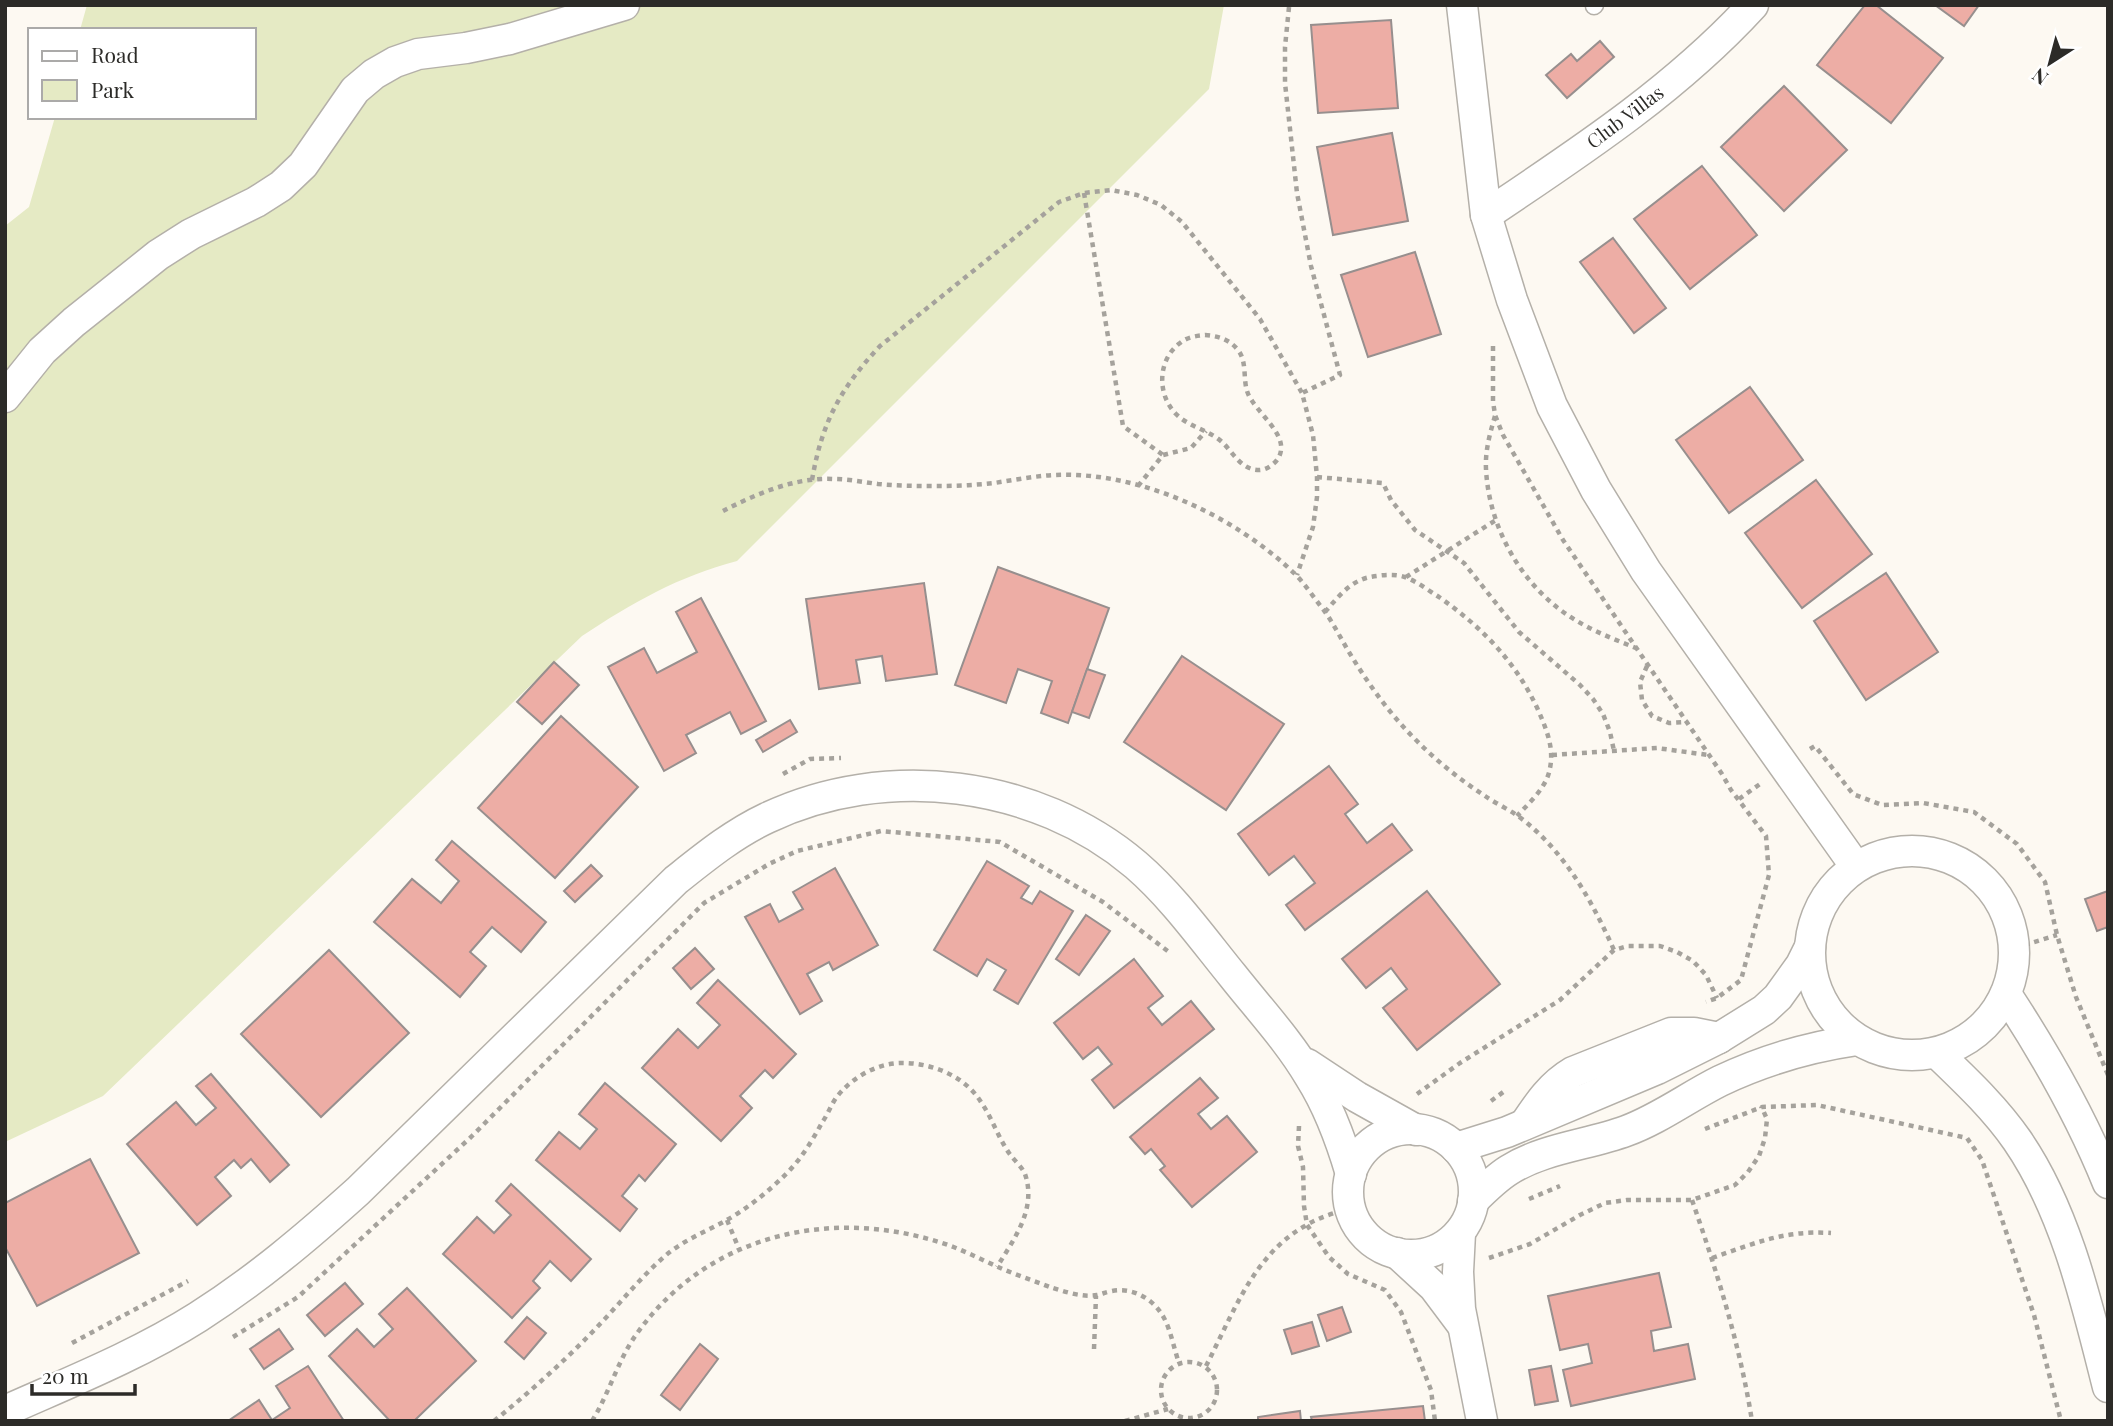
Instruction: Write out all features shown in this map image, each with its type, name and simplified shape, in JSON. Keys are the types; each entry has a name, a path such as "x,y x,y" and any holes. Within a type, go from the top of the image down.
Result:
{"street":[{"path":"5,397 43,351 74,322 158,255 191,234 256,202 281,186 303,165 355,90 374,74 395,62 418,54 510,39 624,5"},
{"path":"1461,5 1486,215 1512,300 1552,406 1596,490 1646,571 1856,867"},
{"name":"Club Villas","path":"1486,215 1641,108 1753,5"},
{"path":"5,1411 136,1351 196,1318 307,1237 358,1191 676,880 719,845 767,818 820,798 874,787 930,786 985,792 1038,808 1089,832 1135,864 1175,903 1298,1057 1330,1113 1351,1174"},
{"path":"1902,851 1925,852 1948,858 1969,868 1987,884 2002,903 2011,925 2015,948 2014,972 1995,1015 1979,1032 1959,1045 1937,1053 1896,1055 1857,1040 1840,1026 1826,1009 1816,990 1811,969 1813,928 1829,893 1856,867 1878,856 1902,851"},
{"path":"1456,1148 1525,1124 1552,1086 1573,1072 1671,1033 1726,1034 1764,1010 1778,997 1801,965 1810,947"},
{"path":"2006,994 2064,1087 2089,1136 2108,1183"},
{"path":"1474,1201 1510,1169 1557,1150 1626,1131 1656,1118 1746,1069 1784,1055 1857,1040"},
{"path":"1937,1053 1980,1094 2017,1140 2047,1192 2087,1302 2108,1387"},
{"path":"1298,1057 1357,1097 1416,1130"},
{"path":"1397,1254 1432,1252 1447,1244 1460,1233 1471,1212 1474,1201 1471,1172 1456,1148 1431,1132 1399,1130 1368,1146 1351,1174 1348,1191 1350,1208 1368,1237 1397,1254 1434,1287 1463,1327"},
{"path":"1460,1233 1458,1272 1463,1327 1482,1421"}],"path":[{"path":"1289,7 1285,83 1297,193 1311,266 1340,375 1302,393"},
{"path":"813,480 817,452 826,424 840,395 858,369 880,346 1059,202 1084,193 1111,190 1137,194 1161,205 1182,222 1259,319 1302,393 1313,435 1317,477 1313,527 1296,575"},
{"path":"1084,193 1123,426 1163,455"},
{"path":"1205,334 1230,342 1240,352 1247,392 1255,407 1277,431 1281,443 1280,455 1273,465 1262,470 1250,469 1239,461 1222,441 1206,431 1174,413 1163,388 1162,375 1165,362 1181,342 1205,334"},
{"path":"1493,344 1495,415 1503,435 1563,540 1766,836 1769,875 1741,980 1717,998 1705,1002"},
{"path":"1495,415 1488,441 1486,467 1489,494 1503,538 1518,565 1537,589 1576,621 1636,649"},
{"path":"1138,486 1163,455 1191,448 1206,431"},
{"path":"723,511 768,491 832,478 906,486 957,486 1054,475 1084,476 1118,480 1188,503 1255,540 1296,575 1325,612 1370,685 1421,745 1463,780 1517,816 1560,856 1577,878 1614,950"},
{"path":"1317,477 1383,483 1391,500 1408,523 1464,563 1519,632 1594,699 1611,732 1615,751"},
{"path":"1406,577 1496,520"},
{"path":"1325,612 1342,592 1355,582 1384,575 1406,577 1464,614 1485,633 1521,677 1550,739 1550,771 1545,782 1517,816"},
{"path":"1648,665 1640,682 1642,700 1652,716 1669,723 1687,722"},
{"path":"1739,799 1815,746 1853,794 1882,804 1923,803 1974,812 2017,844 2045,882 2057,935 2076,997 2108,1075"},
{"path":"1552,755 1657,748 1709,755"},
{"path":"776,778 810,759 852,758"},
{"path":"229,1339 298,1297 471,1136 704,903 796,851 881,831 1000,842 1103,902 1171,953"},
{"path":"2015,948 2057,935"},
{"path":"1388,1115 1461,1063 1560,1000 1614,950 1628,946 1660,946 1693,961 1706,975 1717,998 1726,1034"},
{"path":"494,1421 562,1363 601,1324 637,1282 668,1253 727,1220 763,1195 788,1172 809,1146 836,1098 852,1081 873,1069 896,1063 920,1063 943,1070 963,1083 980,1100 1005,1147 1024,1172 1027,1189 1025,1216 997,1267"},
{"path":"1458,1272 1485,1259 1531,1244 1580,1214 1605,1203 1627,1200 1692,1200 1735,1185 1759,1156 1767,1119 1746,1069"},
{"path":"1488,1104 1514,1084"},
{"path":"1762,1107 1817,1105 1967,1138 1982,1160 2034,1315 2062,1421"},
{"path":"1299,1124 1298,1146 1303,1167 1307,1225 1329,1257 1348,1274 1385,1290 1401,1312 1431,1390 1434,1421"},
{"path":"1692,1200 1733,1329 1752,1421"},
{"path":"1206,1366 1255,1271 1269,1254 1307,1225 1350,1208"},
{"path":"727,1220 740,1249"},
{"path":"592,1421 624,1353 657,1309 701,1271 740,1249 783,1234 813,1228 874,1229 941,1242 997,1267 1065,1292 1096,1296 1108,1291 1135,1292 1147,1298 1166,1320 1180,1363"},
{"path":"1712,1258 1773,1237 1793,1233 1831,1233"},
{"path":"61,1348 192,1279"},
{"path":"1094,1349 1096,1296"},
{"path":"1189,1361 1206,1366 1213,1373 1218,1391 1205,1418 1183,1418 1174,1414 1162,1400 1160,1388 1163,1378 1170,1369 1180,1363 1189,1361"},
{"path":"1125,1421 1168,1409"},
{"path":"1174,1414 1174,1421"}],"green space":[{"path":"87,5 1224,5 1209,89 737,561 695,574 656,592 582,636 103,1096 5,1142 5,226 29,207 54,119 256,119 256,28 81,28"}],"building":[{"path":"1865,5 1876,5 1943,58 1891,123 1817,65"},
{"path":"1935,5 1979,5 1964,26"},
{"path":"1391,20 1398,108 1318,113 1311,25"},
{"path":"1600,41 1614,57 1567,98 1546,75 1571,54 1577,61"},
{"path":"1784,86 1847,150 1784,211 1721,147"},
{"path":"1392,133 1408,221 1333,235 1317,147"},
{"path":"1702,166 1757,235 1690,289 1634,219"},
{"path":"1613,238 1666,308 1634,333 1580,262"},
{"path":"1415,252 1441,334 1368,357 1341,275"},
{"path":"1750,387 1803,460 1729,513 1676,440"},
{"path":"1816,480 1872,554 1802,608 1745,533"},
{"path":"998,567 1109,608 1068,723 1041,713 1052,681 1018,669 1006,703 955,685"},
{"path":"1886,573 1938,652 1866,700 1814,621"},
{"path":"924,583 937,674 886,681 882,656 856,660 860,683 819,689 806,599"},
{"path":"701,598 766,721 741,734 730,712 686,735 696,753 664,771 608,667 644,648 657,673 697,652 676,612"},
{"path":"1182,656 1284,724 1226,810 1124,742"},
{"path":"554,662 579,685 542,724 517,702"},
{"path":"1087,669 1105,675 1089,718 1072,712"},
{"path":"561,716 638,787 555,878 478,808"},
{"path":"790,720 797,732 763,752 756,740"},
{"path":"1329,766 1358,804 1345,814 1367,843 1392,824 1412,850 1305,930 1286,905 1315,883 1294,856 1269,875 1238,834"},
{"path":"452,841 546,922 521,952 492,927 470,952 486,966 460,997 374,922 412,879 441,903 459,881 436,860"},
{"path":"987,861 1029,886 1021,898 1032,904 1040,891 1073,911 1018,1004 994,990 1006,970 987,959 977,976 934,950"},
{"path":"591,865 602,876 575,902 564,891"},
{"path":"835,868 878,945 833,970 829,962 807,974 822,1001 800,1014 745,917 770,904 779,922 803,909 793,892"},
{"path":"1427,891 1500,984 1417,1050 1383,1008 1407,989 1391,968 1366,988 1342,959"},
{"path":"2108,891 2108,927 2097,931 2085,899"},
{"path":"1086,915 1110,931 1079,975 1056,959"},
{"path":"695,948 714,969 691,989 673,968"},
{"path":"329,950 409,1033 321,1117 241,1034"},
{"path":"1134,959 1163,996 1148,1008 1162,1025 1191,1001 1214,1029 1114,1108 1092,1080 1112,1064 1098,1047 1083,1059 1054,1023"},
{"path":"718,980 796,1054 773,1078 765,1070 740,1096 752,1108 721,1141 642,1068 678,1029 698,1048 720,1025 697,1003"},
{"path":"211,1074 289,1165 270,1182 251,1159 241,1168 234,1160 215,1177 231,1196 197,1225 127,1144 176,1102 196,1125 216,1108 196,1086"},
{"path":"1200,1078 1218,1098 1198,1114 1211,1129 1227,1116 1257,1152 1192,1207 1160,1170 1165,1166 1151,1149 1145,1154 1130,1137"},
{"path":"605,1083 676,1144 645,1181 639,1175 622,1196 637,1209 620,1231 536,1160 559,1132 580,1149 597,1129 579,1114"},
{"path":"90,1159 139,1253 37,1306 5,1247 5,1203"},
{"path":"511,1184 591,1259 571,1281 550,1261 533,1281 540,1288 512,1318 443,1254 477,1217 494,1233 511,1215 496,1201"},
{"path":"1659,1273 1671,1327 1651,1331 1654,1351 1688,1344 1695,1379 1571,1406 1563,1370 1592,1363 1588,1344 1560,1350 1548,1296"},
{"path":"345,1283 363,1304 325,1336 307,1315"},
{"path":"407,1288 476,1361 414,1421 390,1421 329,1356 357,1329 374,1347 393,1329 379,1314"},
{"path":"1342,1307 1351,1332 1327,1341 1318,1315"},
{"path":"527,1317 546,1333 524,1359 505,1342"},
{"path":"1312,1322 1319,1346 1292,1354 1284,1330"},
{"path":"279,1329 293,1349 264,1369 250,1349"},
{"path":"700,1344 718,1359 680,1410 661,1395"},
{"path":"308,1366 344,1421 228,1421 259,1400 272,1420 290,1408 276,1386"},
{"path":"1551,1366 1558,1401 1535,1405 1529,1370"},
{"path":"1423,1406 1425,1421 1312,1421 1311,1417"},
{"path":"1300,1411 1301,1421 1258,1421 1258,1417"}]}
